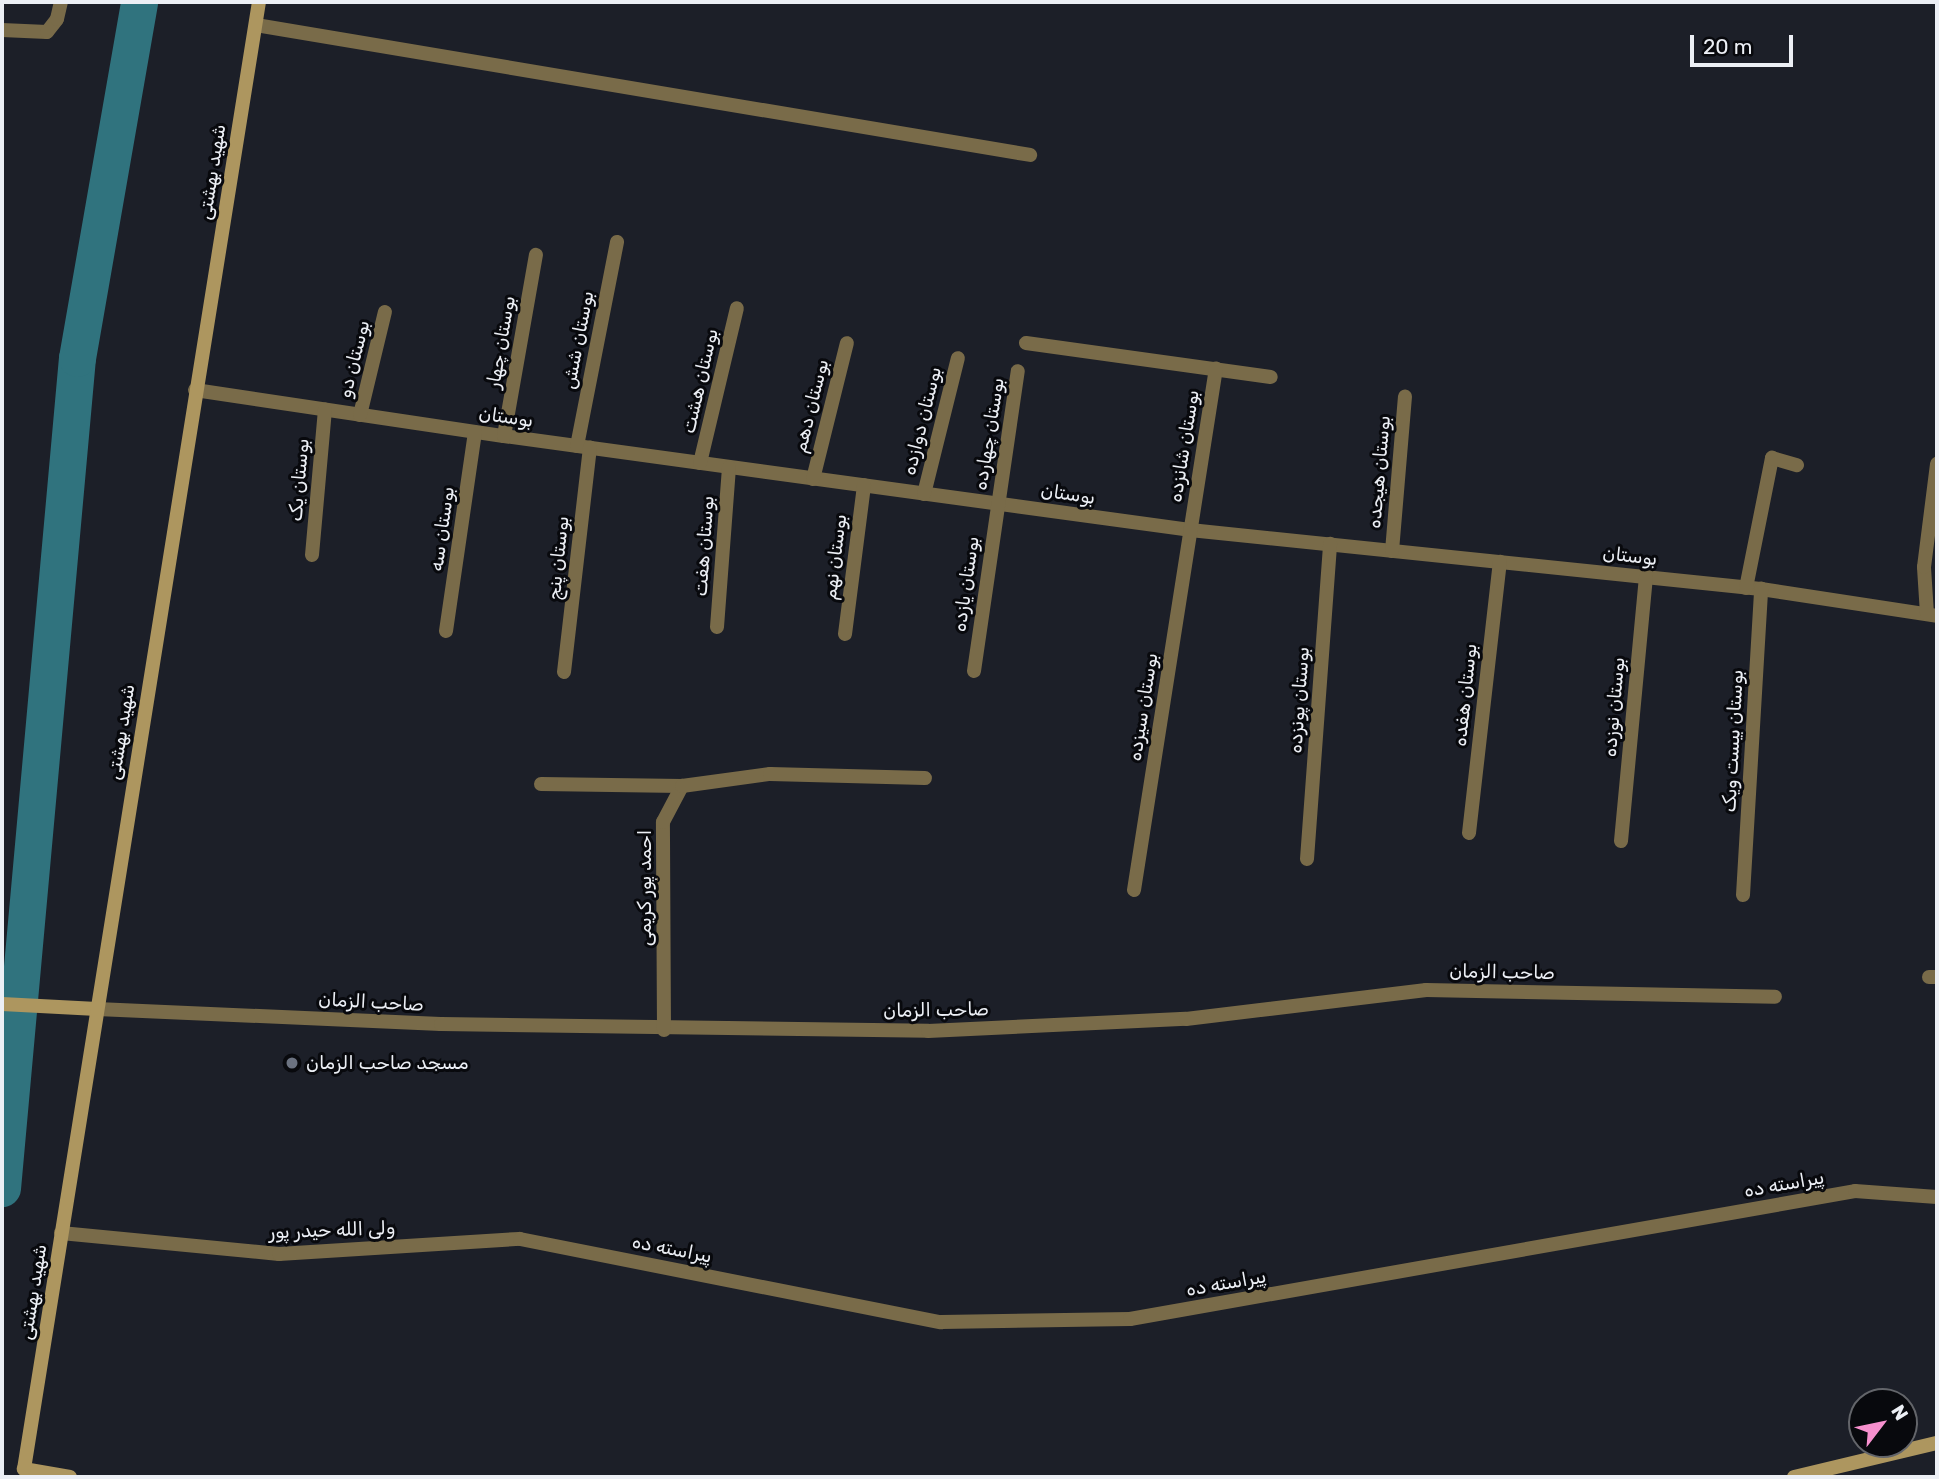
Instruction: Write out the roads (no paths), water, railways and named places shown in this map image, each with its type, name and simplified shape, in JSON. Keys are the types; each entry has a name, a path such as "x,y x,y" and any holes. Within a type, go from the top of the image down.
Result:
{"main road":[{"name":"شهید بهشتی","path":"20,1473 259,2"},
{"path":"2,1004 97,1009"},
{"path":"1794,1477 1937,1443"},
{"path":"20,1473 70,1477"}],"street":[{"path":"2,30 47,32 57,19 61,2"},
{"path":"256,25 1030,155"},
{"name":"بوستان شش","path":"584,447 617,242"},
{"name":"بوستان چهار","path":"504,436 536,255"},
{"name":"بوستان هشت","path":"700,463 737,308"},
{"name":"بوستان دو","path":"360,415 385,312"},
{"path":"1026,343 1271,377"},
{"name":"بوستان دهم","path":"813,478 847,344"},
{"name":"بوستان دوازده","path":"924,494 958,358"},
{"name":"بوستان شانزده","path":"1190,530 1216,369"},
{"name":"بوستان چهارده","path":"997,504 1018,372"},
{"name":"بوستان","path":"195,390 475,432 1190,530 1753,589 1932,615"},
{"name":"بوستان هیجده","path":"1392,551 1405,397"},
{"name":"بوستان یک","path":"312,555 325,410"},
{"name":"بوستان سه","path":"446,631 475,432"},
{"name":"بوستان پنج","path":"565,672 584,447"},
{"name":"بوستان بیست ویک","path":"1743,895 1753,589 1772,458 1797,465"},
{"path":"1932,615 1924,567 1937,464"},
{"name":"بوستان هفت","path":"717,627 729,467"},
{"name":"بوستان نهم","path":"845,634 864,485"},
{"name":"بوستان یازده","path":"974,671 997,504"},
{"name":"بوستان سیزده","path":"1134,890 1190,530"},
{"name":"بوستان پونزده","path":"1307,859 1330,544"},
{"name":"بوستان هفده","path":"1469,833 1500,562"},
{"name":"بوستان نوزده","path":"1621,841 1646,577"},
{"path":"541,784 682,786 770,774 925,778"},
{"name":"احمد پور کریمی","path":"664,1030 663,822 682,786"},
{"name":"صاحب الزمان","path":"97,1009 441,1024 664,1030 928,1031 1186,1019 1426,990 1775,997"},
{"name":"پیراسته ده","path":"520,1239 942,1322 1130,1320 1855,1191 1937,1198"},
{"name":"ولی الله حیدر پور","path":"61,1233 279,1254 520,1239"}],"waterway":[{"path":"2,1188 77,358 139,2"}],"place":[{"name":"مسجد صاحب الزمان","path":"292,1063"}]}
